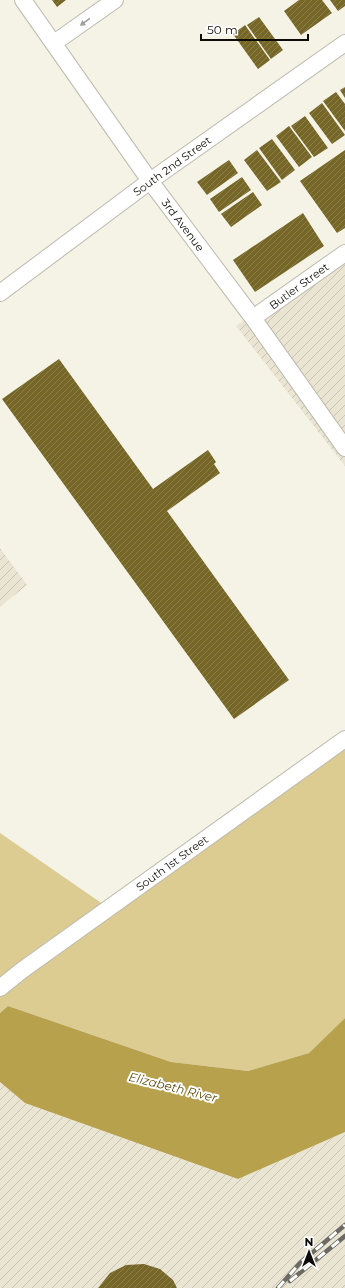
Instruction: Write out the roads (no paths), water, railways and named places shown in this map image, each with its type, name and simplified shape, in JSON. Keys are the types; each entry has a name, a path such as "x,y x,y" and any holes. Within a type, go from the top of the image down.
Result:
{"street":[{"name":"3rd Avenue","path":"23,0 150,181 253,318 345,448"},
{"path":"54,43 115,0"},
{"name":"South 2nd Street","path":"0,293 150,181 345,43"},
{"name":"Butler Street","path":"253,318 345,253"},
{"name":"South 1st Street","path":"0,988 27,966 345,739"}],"water":[{"name":"Elizabeth River","path":"8,1006 171,1062 248,1071 309,1053 345,1018 345,1132 238,1179 25,1103 0,1082 0,1013"}],"railway":[{"path":"278,1288 300,1263 345,1225"},
{"path":"290,1281 345,1236"}]}
